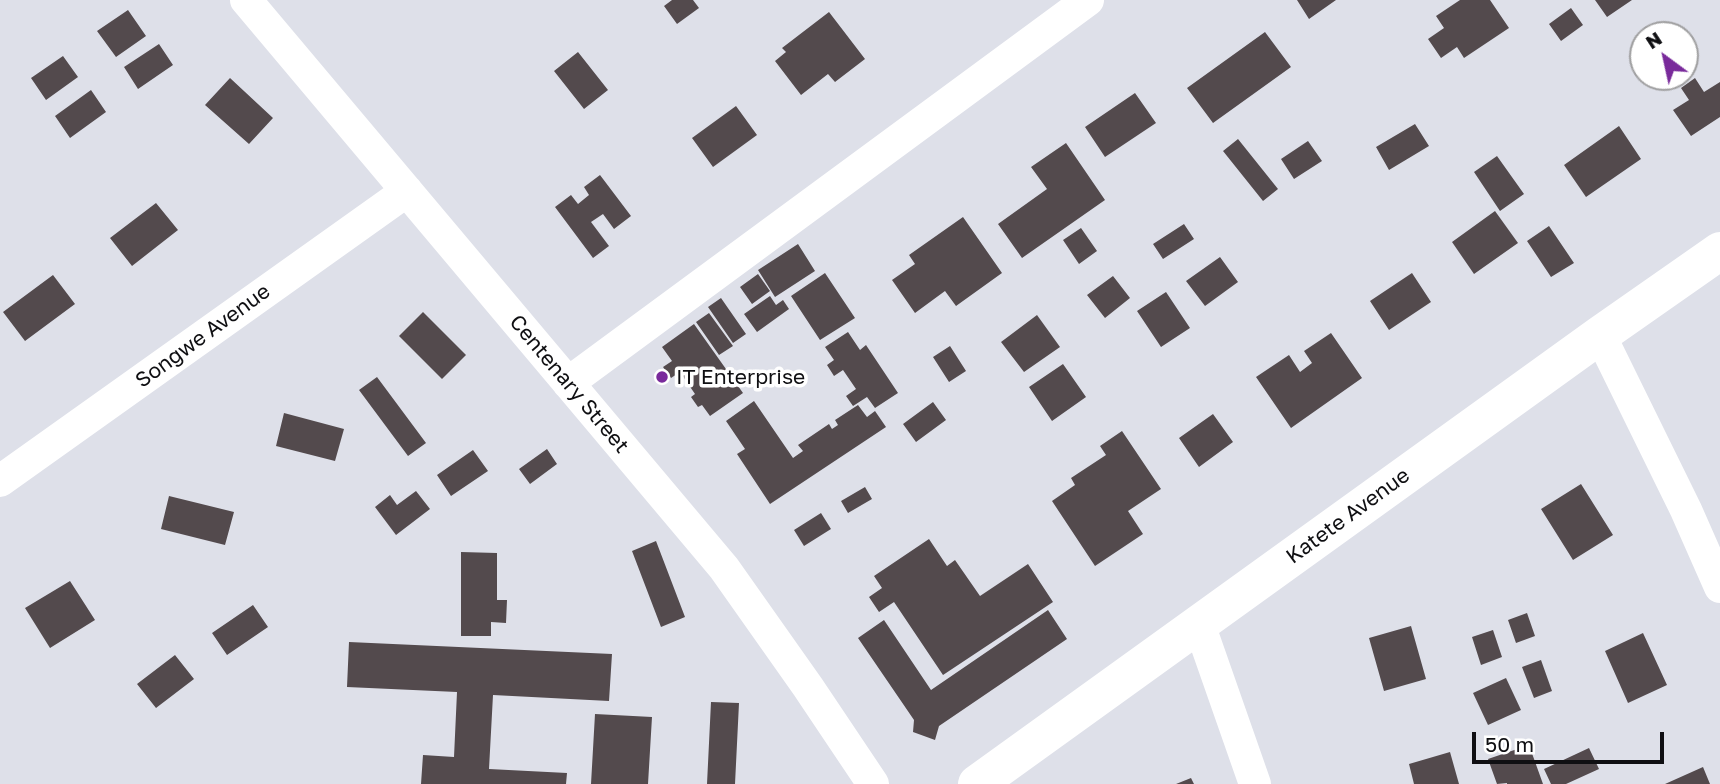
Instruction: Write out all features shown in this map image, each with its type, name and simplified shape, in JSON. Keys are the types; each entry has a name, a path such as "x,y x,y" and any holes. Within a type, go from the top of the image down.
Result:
{"street":[{"name":"Centenary Street","path":"246,0 724,568 873,784"},
{"path":"568,383 1088,0"},
{"name":"Songwe Avenue","path":"0,481 407,191"},
{"name":"Katete Avenue","path":"977,784 1720,251"},
{"path":"1600,335 1686,510 1720,587"},
{"path":"1199,624 1255,784"}],"building":[{"path":"672,0 693,0 699,8 677,24 664,6"},
{"path":"1297,0 1336,0 1309,19"},
{"path":"1460,0 1490,0 1509,28 1464,58 1457,47 1441,58 1428,39 1444,28 1436,16"},
{"path":"1595,0 1632,0 1607,17"},
{"path":"1571,8 1583,25 1561,41 1549,24"},
{"path":"128,10 146,36 116,57 97,31"},
{"path":"829,12 865,59 835,82 828,74 801,95 775,61 786,52 782,48"},
{"path":"1265,32 1291,67 1213,123 1187,88"},
{"path":"159,44 173,65 138,89 124,67"},
{"path":"578,52 608,90 584,109 554,71"},
{"path":"63,56 78,77 46,100 31,78"},
{"path":"230,78 273,118 249,144 205,105"},
{"path":"1720,82 1720,117 1691,136 1673,110 1689,100 1683,91 1699,91 1699,84 1704,92"},
{"path":"91,90 106,112 70,138 55,116"},
{"path":"1135,93 1156,123 1105,157 1085,127"},
{"path":"736,106 757,135 713,167 692,138"},
{"path":"1415,124 1429,146 1389,170 1376,147"},
{"path":"1619,126 1641,159 1586,197 1564,165"},
{"path":"1238,139 1278,189 1263,201 1223,151"},
{"path":"1308,141 1322,161 1294,179 1281,159"},
{"path":"1066,143 1105,200 1022,258 998,224 1047,189 1031,167"},
{"path":"1497,156 1524,194 1500,211 1474,172"},
{"path":"600,175 631,216 614,229 603,214 591,222 609,246 593,258 555,207 571,195 578,204 589,195 584,187"},
{"path":"156,203 178,230 132,266 110,238"},
{"path":"1495,211 1518,243 1474,274 1452,242"},
{"path":"963,217 1002,273 956,306 945,291 915,313 892,280 915,264 909,255"},
{"path":"1184,224 1194,239 1163,259 1153,244"},
{"path":"1549,226 1574,263 1551,277 1527,241"},
{"path":"1081,228 1097,251 1079,264 1063,240"},
{"path":"798,244 815,271 775,297 758,270"},
{"path":"1220,257 1238,282 1205,306 1186,281"},
{"path":"825,273 855,318 820,340 791,296"},
{"path":"1412,273 1431,302 1389,330 1370,301"},
{"path":"758,274 770,291 752,304 740,287"},
{"path":"53,275 75,304 25,341 3,312"},
{"path":"1113,276 1130,298 1105,318 1087,295"},
{"path":"1166,292 1190,328 1161,347 1137,311"},
{"path":"770,296 776,305 783,300 789,309 757,332 744,314"},
{"path":"721,298 746,334 733,343 708,307"},
{"path":"423,312 466,355 442,379 399,336"},
{"path":"709,313 733,346 719,355 696,322"},
{"path":"1037,315 1060,347 1024,372 1001,342"},
{"path":"694,324 743,393 710,416 702,405 698,407 691,397 695,394 680,372 671,378 663,367 672,361 662,347"},
{"path":"848,332 860,350 866,345 898,393 875,408 867,397 853,406 846,396 856,389 843,370 834,376 827,365 834,360 825,347"},
{"path":"1331,333 1362,378 1291,428 1256,377 1289,355 1300,372 1312,363 1304,351"},
{"path":"950,346 966,371 949,382 933,357"},
{"path":"1063,364 1086,397 1052,421 1029,387"},
{"path":"377,377 426,443 408,456 359,390"},
{"path":"754,401 793,458 803,451 798,445 829,424 832,429 838,425 835,420 858,405 867,417 875,411 886,427 770,504 737,454 745,449 726,421"},
{"path":"933,402 946,420 916,442 903,424"},
{"path":"284,413 344,429 335,461 276,446"},
{"path":"1213,414 1233,442 1199,467 1179,438"},
{"path":"1122,431 1161,489 1128,511 1143,534 1095,566 1052,501 1075,485 1071,478 1106,455 1100,446"},
{"path":"547,449 557,464 530,484 519,469"},
{"path":"473,450 488,471 451,496 437,475"},
{"path":"1581,484 1613,535 1573,560 1541,509"},
{"path":"865,487 872,499 848,513 841,501"},
{"path":"416,491 430,509 396,535 375,507 390,495 397,505"},
{"path":"169,496 234,512 225,545 161,529"},
{"path":"821,513 831,529 804,546 794,530"},
{"path":"929,539 947,566 955,560 980,596 1028,564 1053,602 943,675 894,602 879,612 869,597 882,588 874,576"},
{"path":"656,541 685,617 661,627 632,551"},
{"path":"461,552 497,553 497,600 507,600 506,623 491,622 491,636 461,636"},
{"path":"70,581 95,620 50,648 25,608"},
{"path":"253,605 268,627 227,655 212,633"},
{"path":"1048,610 1067,639 939,726 935,740 913,732 914,720 858,638 884,620 931,690"},
{"path":"1527,613 1535,636 1516,643 1508,620"},
{"path":"1411,626 1426,679 1384,691 1369,638"},
{"path":"1493,630 1502,657 1481,665 1472,637"},
{"path":"1643,633 1667,685 1628,703 1605,651"},
{"path":"349,642 612,654 609,701 493,695 489,769 567,773 566,784 421,784 423,755 454,757 457,692 347,687"},
{"path":"175,655 194,679 156,708 137,684"},
{"path":"1541,660 1552,691 1534,698 1522,667"},
{"path":"1506,678 1521,710 1488,725 1473,693"},
{"path":"711,702 739,703 735,784 707,784"},
{"path":"595,714 652,717 648,784 591,784"},
{"path":"1529,745 1543,784 1497,784 1488,759"},
{"path":"1589,748 1599,769 1566,784 1551,784 1544,769"},
{"path":"1450,752 1459,784 1414,784 1409,764"},
{"path":"1703,767 1710,784 1665,784"},
{"path":"1191,778 1194,784 1176,784"}],"place":[{"name":"IT Enterprise","path":"662,377"}]}
